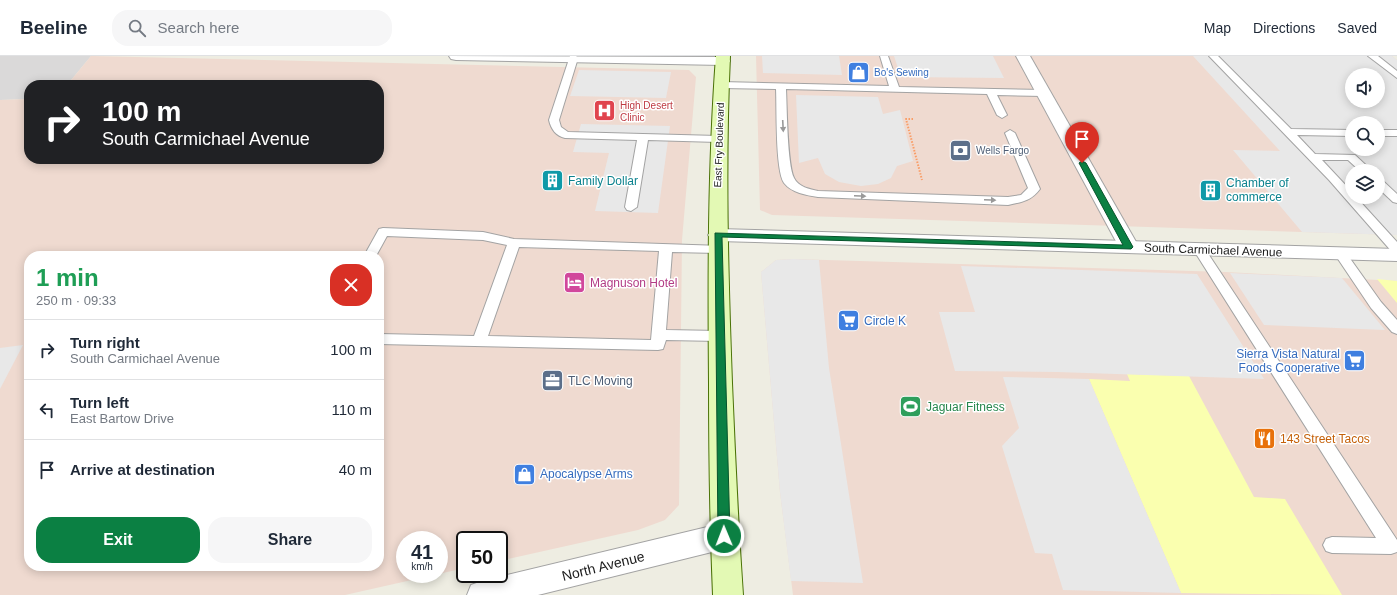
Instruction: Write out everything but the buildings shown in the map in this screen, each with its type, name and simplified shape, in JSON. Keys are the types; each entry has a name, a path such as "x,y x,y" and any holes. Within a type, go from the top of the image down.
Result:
{"main road":[{"name":"East Fry Boulevard","path":"723,59 718,139 718,242 724,536 728,595"}],"street":[{"path":"456,56 723,59"},
{"path":"1023,56 1129,247"},
{"name":"South Carmichael Avenue","path":"718,242 1129,247 1397,255"},
{"name":"North Avenue","path":"482,595 724,536"}],"lane":[{"path":"884,56 895,90"},
{"path":"1213,56 1313,157 1397,250"},
{"path":"1372,56 1397,75"},
{"path":"573,58 554,120 556,128 566,135 718,139"},
{"path":"722,85 1044,93"},
{"path":"781,87 785,166 789,182 800,190 818,194 1008,201 1025,198 1034,189 1010,133"},
{"path":"991,92 1002,115"},
{"path":"1288,132 1345,133"},
{"path":"1385,133 1397,133"},
{"path":"631,207 643,138"},
{"path":"1313,157 1351,157 1358,164"},
{"path":"1385,189 1397,200"},
{"path":"373,251 384,232 483,236 514,243 666,248 718,242"},
{"path":"480,340 514,243"},
{"path":"384,339 428,342 480,340 658,345 666,248"},
{"path":"1199,249 1391,546 1332,545"},
{"path":"1340,253 1376,305 1397,329"},
{"path":"658,335 720,336"}],"path":[{"path":"913,119 906,119 927,198"}],"shaded area":[{"path":"0,56 91,56 71,80 24,80 24,99 0,100"},
{"path":"91,56 689,70 696,77 682,240 679,505 665,520 638,530 508,559 508,531 456,531 456,570 448,572 448,531 396,531 396,583 398,583 345,595 0,595 0,100 24,99 24,164 384,164 384,80 71,80"},
{"path":"756,56 1392,56 1397,60 1397,235 772,215 760,210"},
{"path":"762,56 839,56 842,75 763,73"},
{"path":"894,56 993,56 1004,78 901,77"},
{"path":"1193,56 1392,56 1397,60 1397,235 1302,232 1233,150 1280,151"},
{"path":"579,70 671,72 666,98 570,96"},
{"path":"796,95 878,97 883,114 900,110 913,161 897,166 891,178 878,184 861,186 839,182 825,174 818,158 799,163"},
{"path":"581,124 670,126 658,213 595,211 609,153 573,152"},
{"path":"793,259 1226,272 1397,281 1397,595 793,595 780,492 761,272 776,260"},
{"path":"776,260 819,260 829,368 863,583 791,581 780,492 761,272"},
{"path":"961,266 1197,274 1264,379 1057,372 955,371 939,312 975,312"},
{"path":"1230,273 1342,278 1385,330 1264,325"},
{"path":"23,345 0,389 0,348"},
{"path":"1003,377 1089,379 1181,593 1063,590 1052,554 1035,553 1002,446 1019,428"}],"sand":[{"path":"1377,279 1397,281 1397,303"},
{"path":"1127,374 1189,376 1254,497 1285,499 1342,595 1181,593 1089,379 1130,381"}],"place":[{"name":"Bo's Sewing","path":"859,72"},
{"name":"High Desert Clinic","path":"604,111"},
{"name":"Wells Fargo","path":"960,150"},
{"name":"Family Dollar","path":"553,181"},
{"name":"Chamber of commerce","path":"1210,190"},
{"name":"Magnuson Hotel","path":"574,283"},
{"name":"Circle K","path":"849,321"},
{"name":"Sierra Vista Natural Foods Cooperative","path":"1355,361"},
{"name":"TLC Moving","path":"553,381"},
{"name":"Jaguar Fitness","path":"910,407"},
{"name":"143 Street Tacos","path":"1265,439"},
{"name":"Apocalypse Arms","path":"524,474"}],"route":[{"path":"724,536 718,235 1129,247 1082,163"}]}
